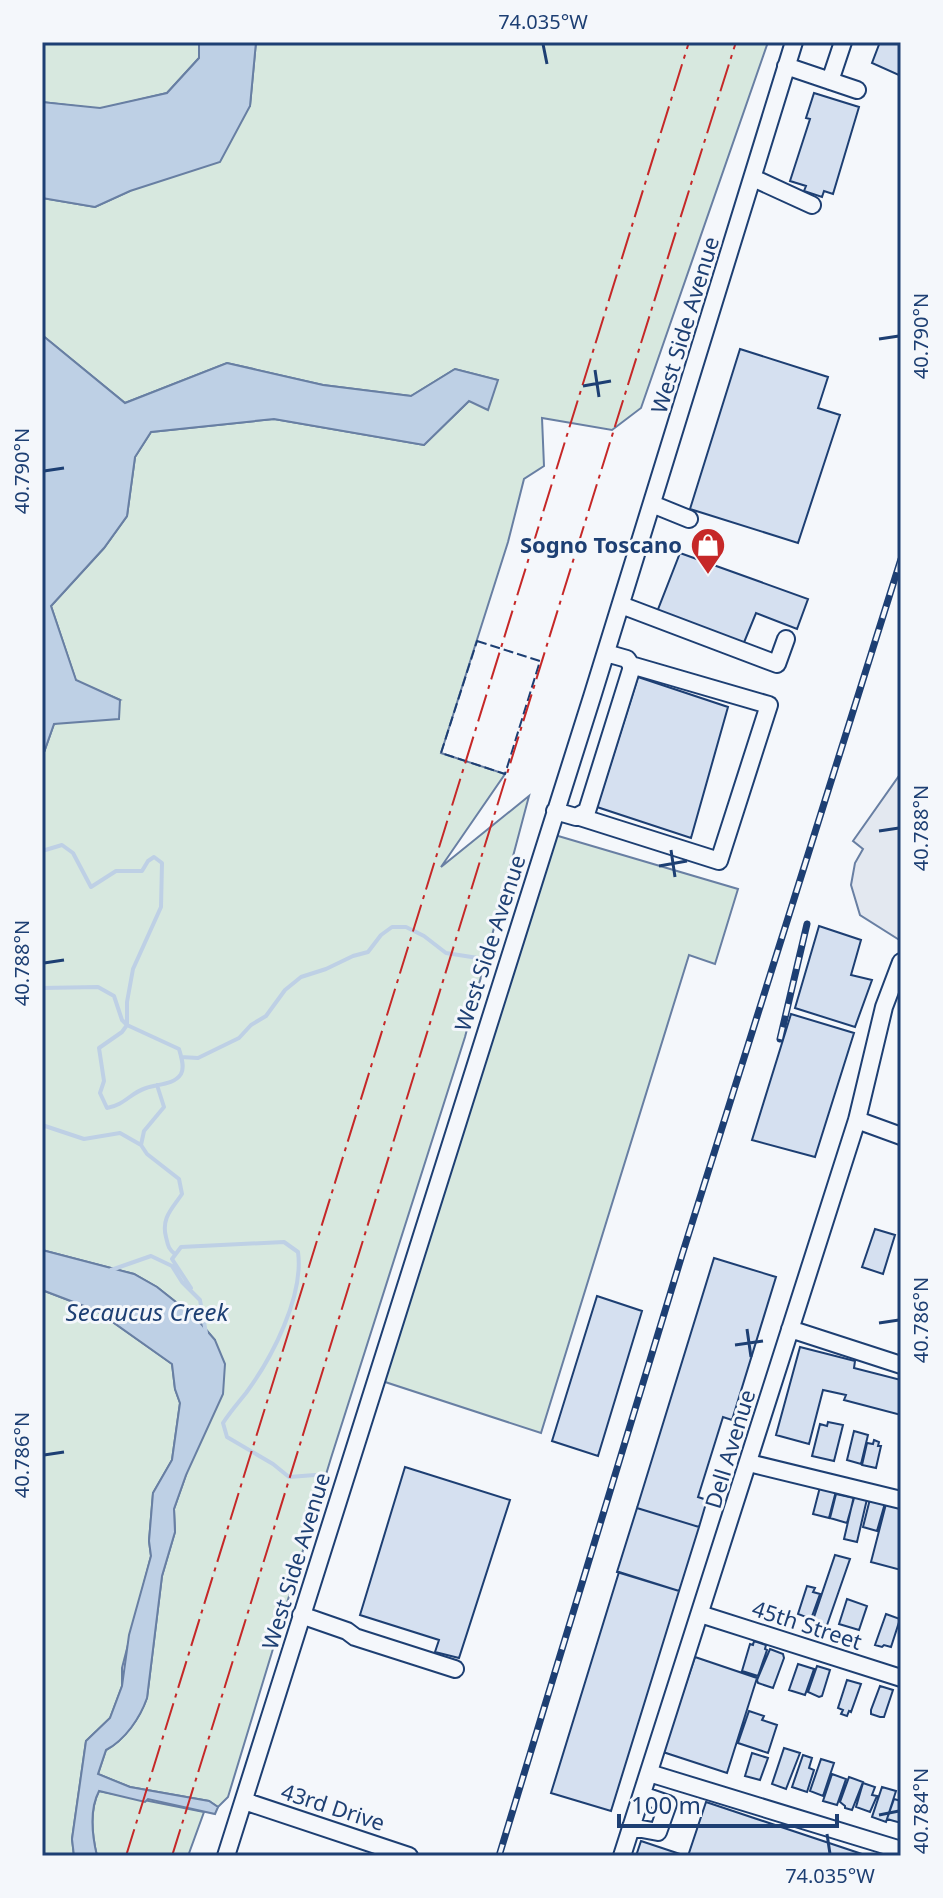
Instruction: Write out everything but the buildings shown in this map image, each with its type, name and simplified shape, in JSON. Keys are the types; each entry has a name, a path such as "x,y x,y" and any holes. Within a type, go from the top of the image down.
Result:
{"street":[{"name":"West Side Avenue","path":"226,1856 606,653 794,42"},
{"path":"830,81 843,42"},
{"path":"786,66 857,90"},
{"path":"753,178 812,205"},
{"path":"652,504 689,519"},
{"path":"621,605 777,664 786,639"},
{"path":"555,811 719,861 769,705 631,665 627,659 606,653"},
{"path":"580,817 587,811 631,665"},
{"name":"Dell Avenue","path":"622,1856 857,1120 884,1007 901,962"},
{"path":"857,1120 901,1136"},
{"path":"790,1329 901,1365"},
{"path":"749,1463 901,1500"},
{"name":"45th Street","path":"700,1614 901,1678"},
{"path":"301,1615 347,1631 355,1637 455,1669"},
{"path":"649,1773 901,1850"},
{"path":"631,1827 658,1832 668,1804 642,1795"},
{"name":"43rd Drive","path":"244,1801 409,1856"}],"shaded area":[{"path":"42,42 199,42 199,58 167,93 100,109 42,102"},
{"path":"256,42 768,42 641,408 612,430 542,418 544,466 524,479 508,542 441,753 505,774 441,867 529,796 465,1037 331,1458 228,1797 218,1807 209,1801 130,1787 98,1774 106,1750 131,1728 147,1698 162,1576 175,1532 174,1509 186,1475 215,1340 196,1318 157,1287 134,1274 42,1250 42,758 54,724 120,700 76,681 51,606 104,548 127,516 135,457 151,432 274,419 424,445 469,401 497,380 455,369 411,396 323,385 227,363 125,403 42,335 42,198 95,207 130,191 250,106"},
{"path":"901,773 901,941 860,915 851,885 855,863 863,849 853,841"},
{"path":"548,833 738,889 715,964 689,955 541,1433 376,1379"},
{"path":"42,1290 97,1311 172,1364 180,1403 172,1460 153,1493 149,1541 151,1556 122,1668 122,1686 110,1718 86,1741 72,1839 74,1856 42,1856"},
{"path":"99,1791 204,1812 188,1856 97,1856 92,1823"}],"water":[{"path":"199,42 256,42 250,106 220,162 130,191 95,207 42,198 42,102 100,108 167,93 199,58"},
{"path":"42,335 125,403 227,363 323,385 411,396 455,369 498,380 488,410 469,401 424,445 274,419 151,432 135,457 127,516 104,548 51,606 76,680 120,700 119,719 54,724 42,758"},
{"name":"Secaucus Creek","path":"42,1250 134,1274 157,1287 196,1318 215,1340 225,1364 223,1394 174,1509 175,1532 162,1576 147,1698 131,1728 106,1750 98,1774 130,1787 209,1801 218,1807 215,1814 99,1791 92,1823 97,1856 74,1856 72,1839 86,1741 110,1718 122,1686 129,1635 151,1556 149,1541 153,1493 172,1460 180,1403 172,1364 97,1311 42,1290"}],"waterway":[{"path":"42,851 62,845 73,853 91,887 116,871 142,871 154,857 162,863 161,907 133,969 127,1002 127,1025 99,1048 104,1081 100,1093 107,1108 140,1090 165,1084 181,1074 183,1065 179,1049 127,1025 122,1020 114,996 98,987 42,988"},
{"path":"181,1057 198,1058 239,1038 251,1025 266,1016 285,990 301,977 368,952 392,927 406,927 446,953 478,958"},
{"path":"42,1125 84,1139 120,1133 141,1145 144,1131 164,1107 157,1085"},
{"path":"141,1145 147,1154 179,1179 182,1194 165,1224 168,1245 175,1254"},
{"path":"191,1288 172,1259 181,1247 284,1242 298,1252 296,1288 284,1326 256,1379 223,1423 227,1437 289,1477 315,1475"},
{"path":"111,1270 151,1256 172,1266 182,1282 200,1300 206,1333"}],"railway":[{"path":"499,1856 682,1255 901,559"},
{"path":"780,1039 807,924"}],"fence":[{"path":"477,641 540,661 505,774 441,753 477,641"}],"power":[{"path":"126,1856 689,42"},
{"path":"172,1856 736,42"}],"place":[{"name":"Sogno Toscano","path":"708,576"}]}
